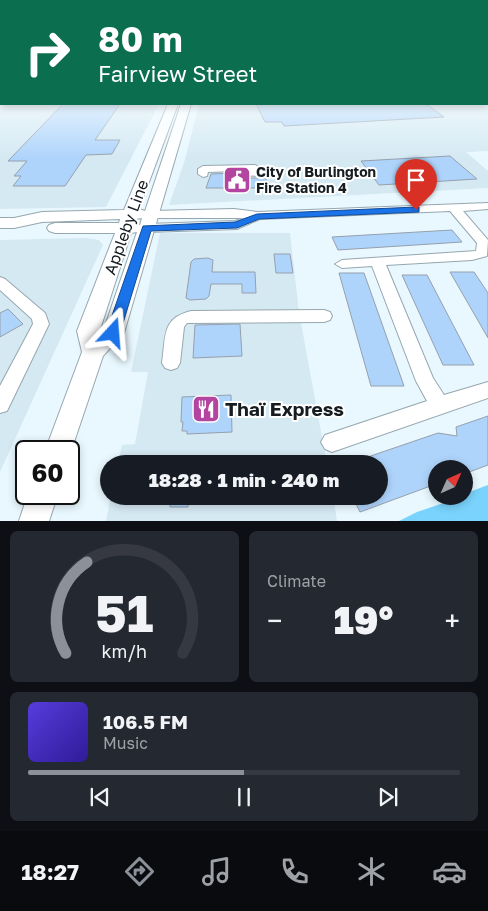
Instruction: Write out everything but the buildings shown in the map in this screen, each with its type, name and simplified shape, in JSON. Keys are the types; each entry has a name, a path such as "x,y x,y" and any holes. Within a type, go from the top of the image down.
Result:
{"main road":[{"name":"Appleby Line","path":"93,352 88,330 127,221 171,109"},
{"name":"Appleby Line","path":"62,440 93,352 113,333 184,109"},
{"path":"7,223 32,228 149,221"},
{"path":"34,521 39,505"}],"street":[{"path":"149,221 237,225 257,216 488,206"},
{"path":"342,264 472,256 482,253 484,243 454,208"},
{"path":"378,263 425,381 440,404"},
{"path":"0,282 39,317 41,324 0,405"},
{"path":"171,363 176,325 182,319 324,316"},
{"path":"332,442 440,404 488,390"}],"lane":[{"path":"203,174 203,168 255,168 256,174 241,173"}],"shaded area":[{"path":"0,109 156,109 106,207 0,209"},
{"path":"198,109 488,109 488,151 466,152 488,171 488,188 169,205 184,163"},
{"path":"160,233 290,233 299,312 325,455 120,455 122,445 135,444 148,372 131,372"},
{"path":"86,238 99,240 103,245 0,472 0,240"},
{"path":"488,485 488,521 399,521 438,505 473,505 473,491"},
{"path":"109,505 334,505 337,521 106,521"}],"place":[{"name":"City of Burlington Fire Station 4","path":"237,180"},
{"name":"Thaï Express","path":"206,409"}],"route":[{"path":"113,333 147,228 237,225 257,216 416,210"}]}
